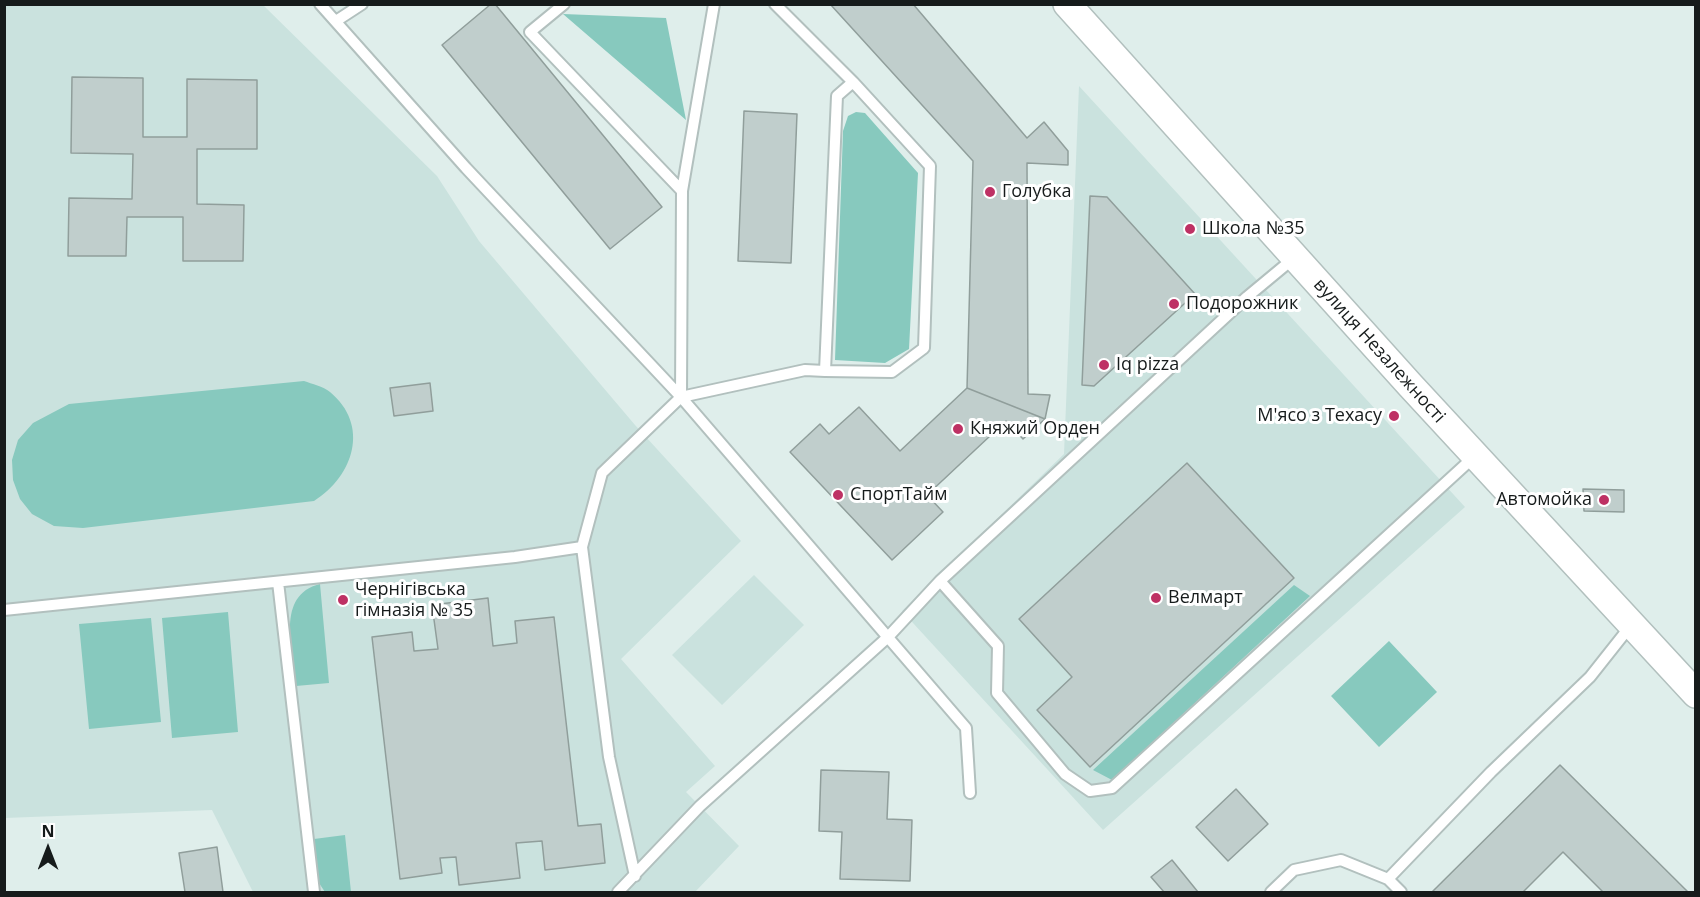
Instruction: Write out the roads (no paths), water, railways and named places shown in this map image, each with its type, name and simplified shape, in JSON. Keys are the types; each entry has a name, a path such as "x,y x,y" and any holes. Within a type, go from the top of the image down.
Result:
{"street":[{"name":"вулиця Незалежності","path":"1067,4 1294,258 1695,694"}],"lane":[{"path":"320,4 466,168 681,397 966,728 970,793"},
{"path":"336,21 362,4"},
{"path":"564,4 530,32 682,191"},
{"path":"681,397 682,191 714,4"},
{"path":"635,876 609,757 582,547 602,473 681,397 805,370 892,372 924,348 930,166 853,82 776,4"},
{"path":"825,371 837,96 853,82"},
{"path":"618,892 700,806 888,637 940,581 1247,297 1294,258"},
{"path":"940,581 998,646 997,693 1065,774 1090,791 1112,788 1476,455"},
{"path":"4,610 515,558 582,547"},
{"path":"278,582 314,892"},
{"path":"1388,879 1491,772 1590,677 1632,624"},
{"path":"1271,892 1294,870 1341,860 1388,879 1401,892"}],"place":[{"name":"Голубка","path":"990,192"},
{"name":"Школа №35","path":"1190,229"},
{"name":"Подорожник","path":"1174,304"},
{"name":"Iq pizza","path":"1104,365"},
{"name":"М'ясо з Техасу","path":"1394,416"},
{"name":"Княжий Орден","path":"958,429"},
{"name":"СпортТайм","path":"838,495"},
{"name":"Автомойка","path":"1604,500"},
{"name":"Велмарт","path":"1156,598"},
{"name":"Чернігівська гімназія № 35","path":"343,600"}]}
